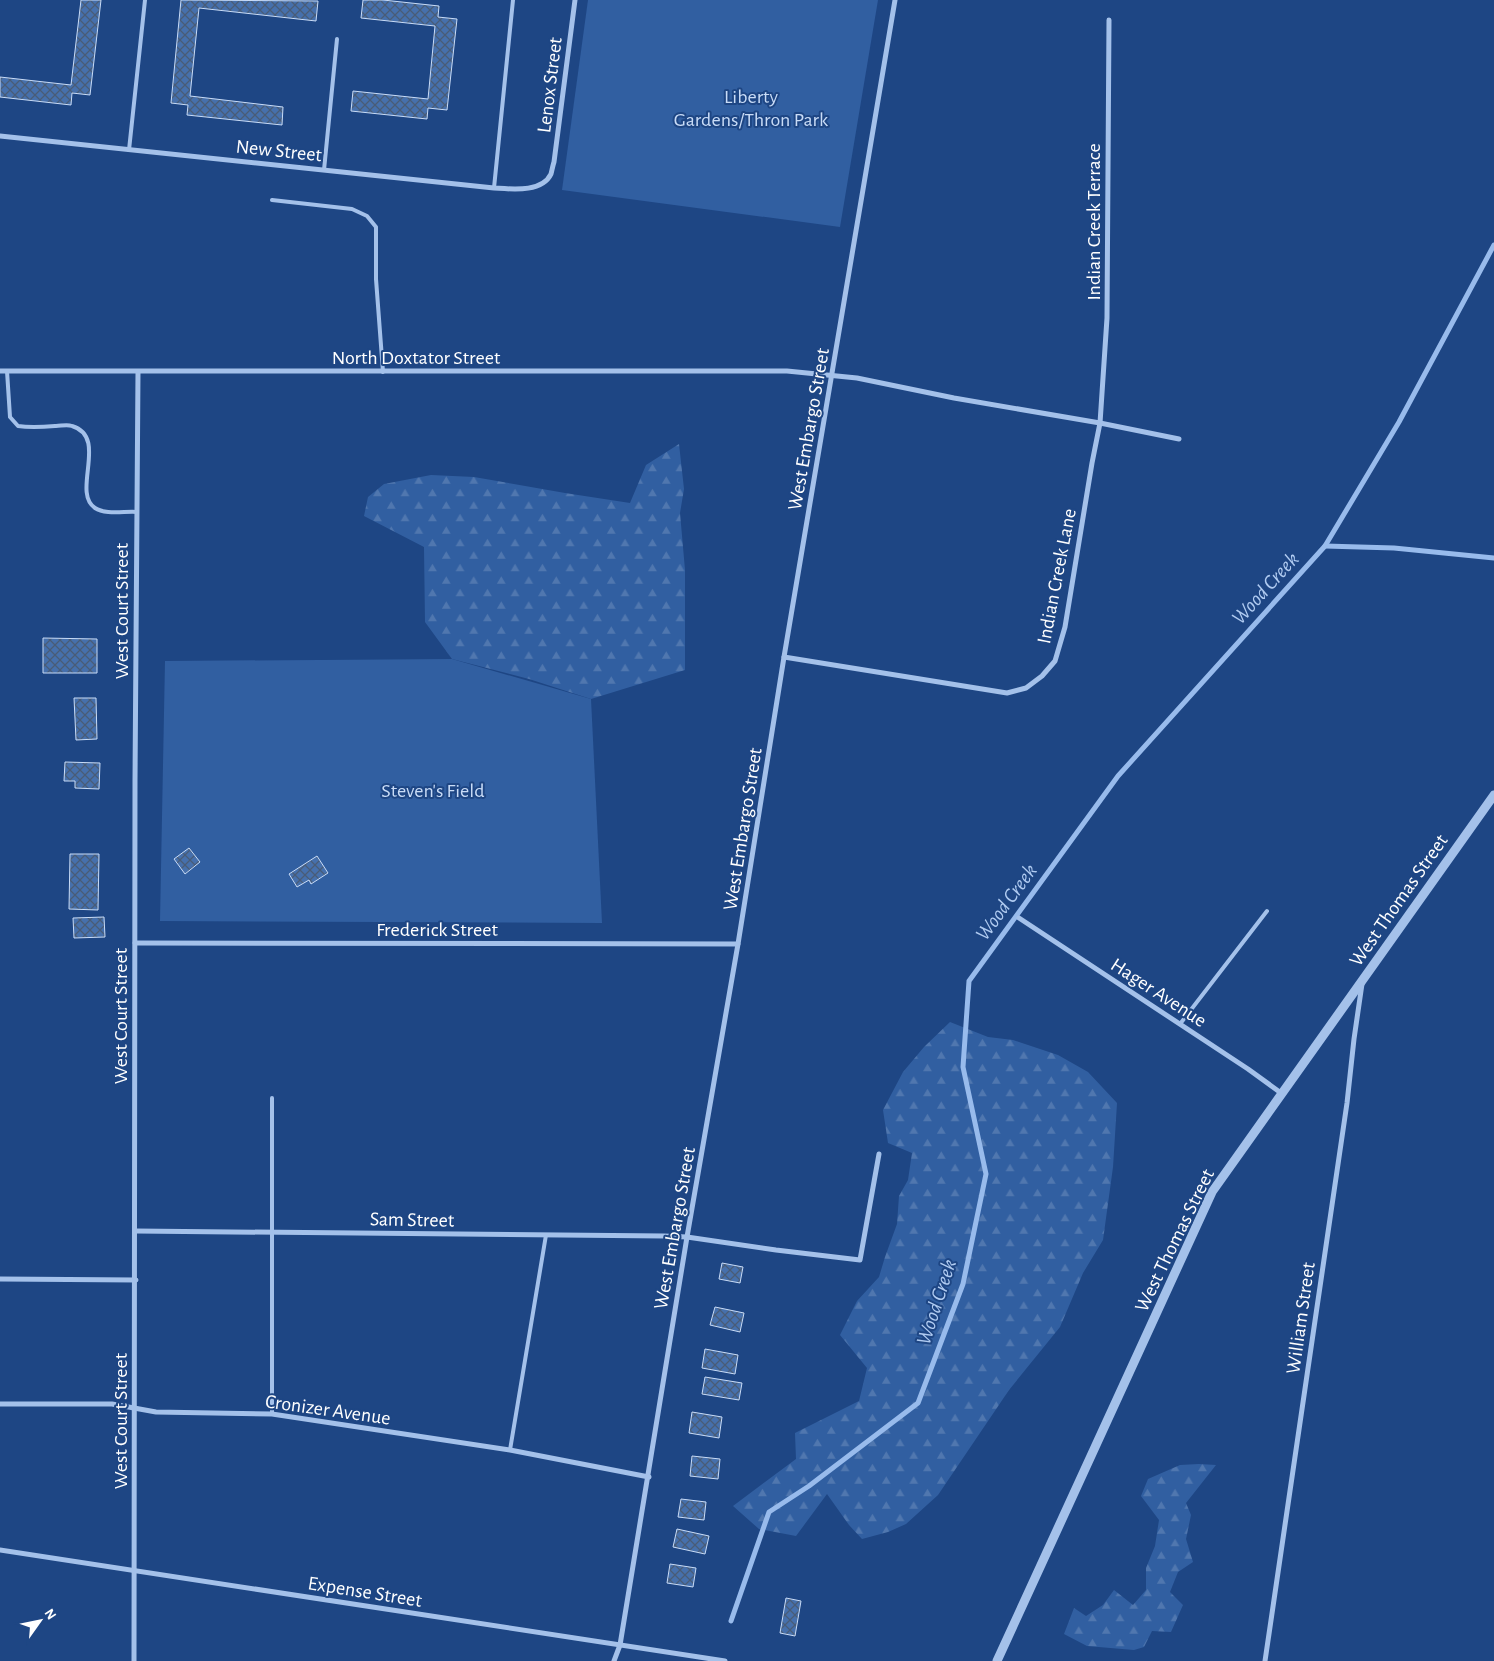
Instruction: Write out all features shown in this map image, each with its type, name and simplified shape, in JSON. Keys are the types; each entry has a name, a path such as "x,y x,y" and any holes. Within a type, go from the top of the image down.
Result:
{"street":[{"name":"Lenox Street","path":"550,174 554,162 575,0"},
{"name":"West Embargo Street","path":"614,1661 620,1645 649,1477 687,1237 738,944 784,657 895,0"},
{"name":"Indian Creek Terrace","path":"1100,423 1107,318 1109,20"},
{"name":"New Street","path":"0,136 494,188 515,189 538,186 550,174"},
{"name":"North Doxtator Street","path":"0,371 786,372 833,374"},
{"name":"West Court Street","path":"134,1661 138,372"},
{"path":"833,374 1179,439"},
{"name":"Indian Creek Lane","path":"784,657 1007,693 1026,688 1042,676 1055,661 1065,627 1100,423"},
{"name":"West Thomas Street","path":"997,1661 1212,1192 1494,795"},
{"name":"Hager Avenue","path":"1019,918 1248,1069 1281,1093"},
{"name":"Frederick Street","path":"135,943 738,944"},
{"name":"William Street","path":"1264,1661 1347,1103 1363,980"},
{"name":"Sam Street","path":"136,1231 687,1237 860,1260 879,1154"},
{"path":"0,1279 136,1280"},
{"name":"Cronizer Avenue","path":"0,1404 112,1404 156,1412 272,1414 510,1450 649,1477"},
{"name":"Expense Street","path":"0,1550 725,1661"}],"lane":[{"path":"129,150 144,0"},
{"path":"494,188 513,0"},
{"path":"324,170 337,39"},
{"path":"272,200 352,209 367,216 376,227 376,279 383,372"},
{"path":"7,371 10,417 18,426 30,428 71,425 82,431 88,441 89,452 87,496 94,507 102,511 137,512"},
{"path":"1180,1024 1267,911"},
{"path":"272,1098 272,1414"},
{"path":"510,1450 546,1235"}],"green space":[{"name":"Liberty Gardens/Thron Park","path":"588,0 878,0 840,227 562,190"},
{"path":"679,444 684,489 680,513 685,570 685,670 591,699 529,679 452,659 425,622 424,547 364,516 368,497 384,484 431,475 474,477 630,503 646,465"},
{"name":"Steven's Field","path":"452,659 591,699 602,923 160,921 165,661"},
{"path":"950,1022 988,1037 1013,1040 1058,1055 1088,1072 1117,1103 1113,1167 1103,1240 1083,1273 1060,1327 1009,1390 938,1495 906,1524 888,1532 862,1539 849,1525 827,1494 796,1536 759,1529 733,1506 796,1459 795,1433 859,1401 867,1368 840,1335 857,1301 879,1277 897,1224 899,1196 908,1180 912,1153 888,1143 883,1110 903,1072 924,1047"},
{"path":"1180,1465 1216,1465 1186,1503 1191,1515 1186,1539 1193,1562 1178,1572 1170,1592 1183,1605 1171,1632 1152,1631 1144,1647 1134,1650 1087,1646 1064,1634 1074,1608 1086,1616 1103,1605 1114,1590 1133,1605 1146,1590 1146,1568 1155,1546 1159,1520 1141,1496 1148,1479"}],"building":[{"path":"81,0 101,0 90,95 72,93 71,105 0,97 0,77 71,85"},
{"path":"181,0 318,1 316,21 199,8 190,96 283,107 282,125 187,115 188,105 171,103"},
{"path":"363,0 383,0 439,6 438,17 457,19 447,110 428,108 427,119 351,111 353,91 428,99 435,26 361,18"},
{"path":"43,638 97,639 97,673 43,673"},
{"path":"74,698 96,698 97,739 76,740"},
{"path":"65,762 100,763 99,789 75,788 75,781 64,781"},
{"path":"189,848 200,862 185,874 174,859"},
{"path":"70,854 99,854 98,910 69,909"},
{"path":"317,856 328,873 311,884 309,880 297,887 289,874"},
{"path":"104,917 105,937 74,938 73,918"},
{"path":"722,1263 743,1267 740,1283 719,1279"},
{"path":"715,1307 744,1313 740,1332 710,1325"},
{"path":"705,1349 738,1355 735,1374 702,1368"},
{"path":"705,1377 742,1383 739,1400 702,1394"},
{"path":"692,1412 722,1417 719,1438 689,1433"},
{"path":"692,1456 720,1459 718,1479 690,1476"},
{"path":"681,1499 706,1502 704,1520 678,1517"},
{"path":"677,1529 709,1536 705,1554 673,1547"},
{"path":"670,1564 696,1568 693,1587 667,1583"},
{"path":"786,1598 801,1601 795,1636 780,1633"}],"waterway":[{"name":"Wood Creek","path":"731,1621 769,1512 809,1486 918,1403 963,1284 986,1174 963,1067 969,981 1118,776 1325,546 1399,422 1494,245"},
{"path":"1325,546 1394,548 1494,558"}]}
